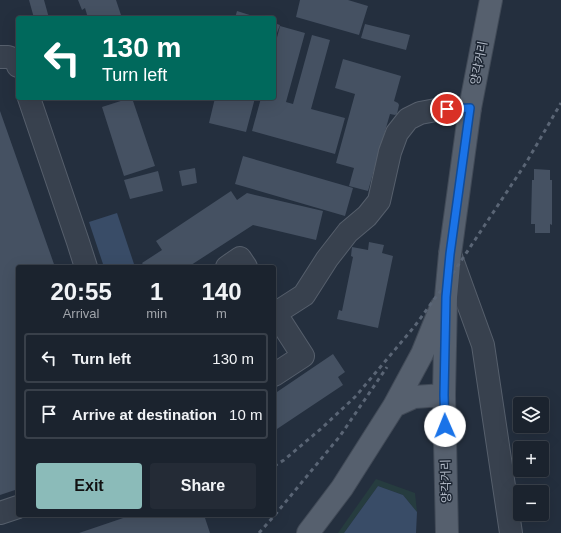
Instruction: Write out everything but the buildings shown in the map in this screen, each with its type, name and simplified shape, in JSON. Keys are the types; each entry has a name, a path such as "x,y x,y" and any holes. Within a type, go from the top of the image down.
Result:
{"main road":[{"name":"양각거리","path":"447,533 444,395 446,297 450,254 470,108 491,0"},
{"path":"308,533 342,488 394,406 422,354 446,297"},
{"path":"394,406 414,397 444,395"}],"lane":[{"path":"0,57 8,57 16,60"},
{"path":"30,100 85,265"},
{"path":"276,311 304,295 327,259 348,232 367,216 379,201 390,152 397,133 408,119 420,113 436,110 470,108"},
{"path":"450,254 483,345 511,533"},
{"path":"230,265 240,258 245,265"},
{"path":"276,314 303,356 276,374"},
{"path":"0,513 16,508"}],"green space":[{"path":"376,479 415,493 417,512 403,495 378,486 344,533 338,533"}],"water":[{"path":"117,213 134,265 103,265 89,222"},
{"path":"378,486 403,495 417,512 416,533 344,533"}],"railway":[{"path":"276,465 284,460 323,427 356,396 414,327 447,282 526,163 561,103"},
{"path":"276,514 340,436 387,367"},
{"path":"259,533 273,517"}],"route":[{"path":"445,426 444,395 446,297 450,254 470,108 447,109"}]}
